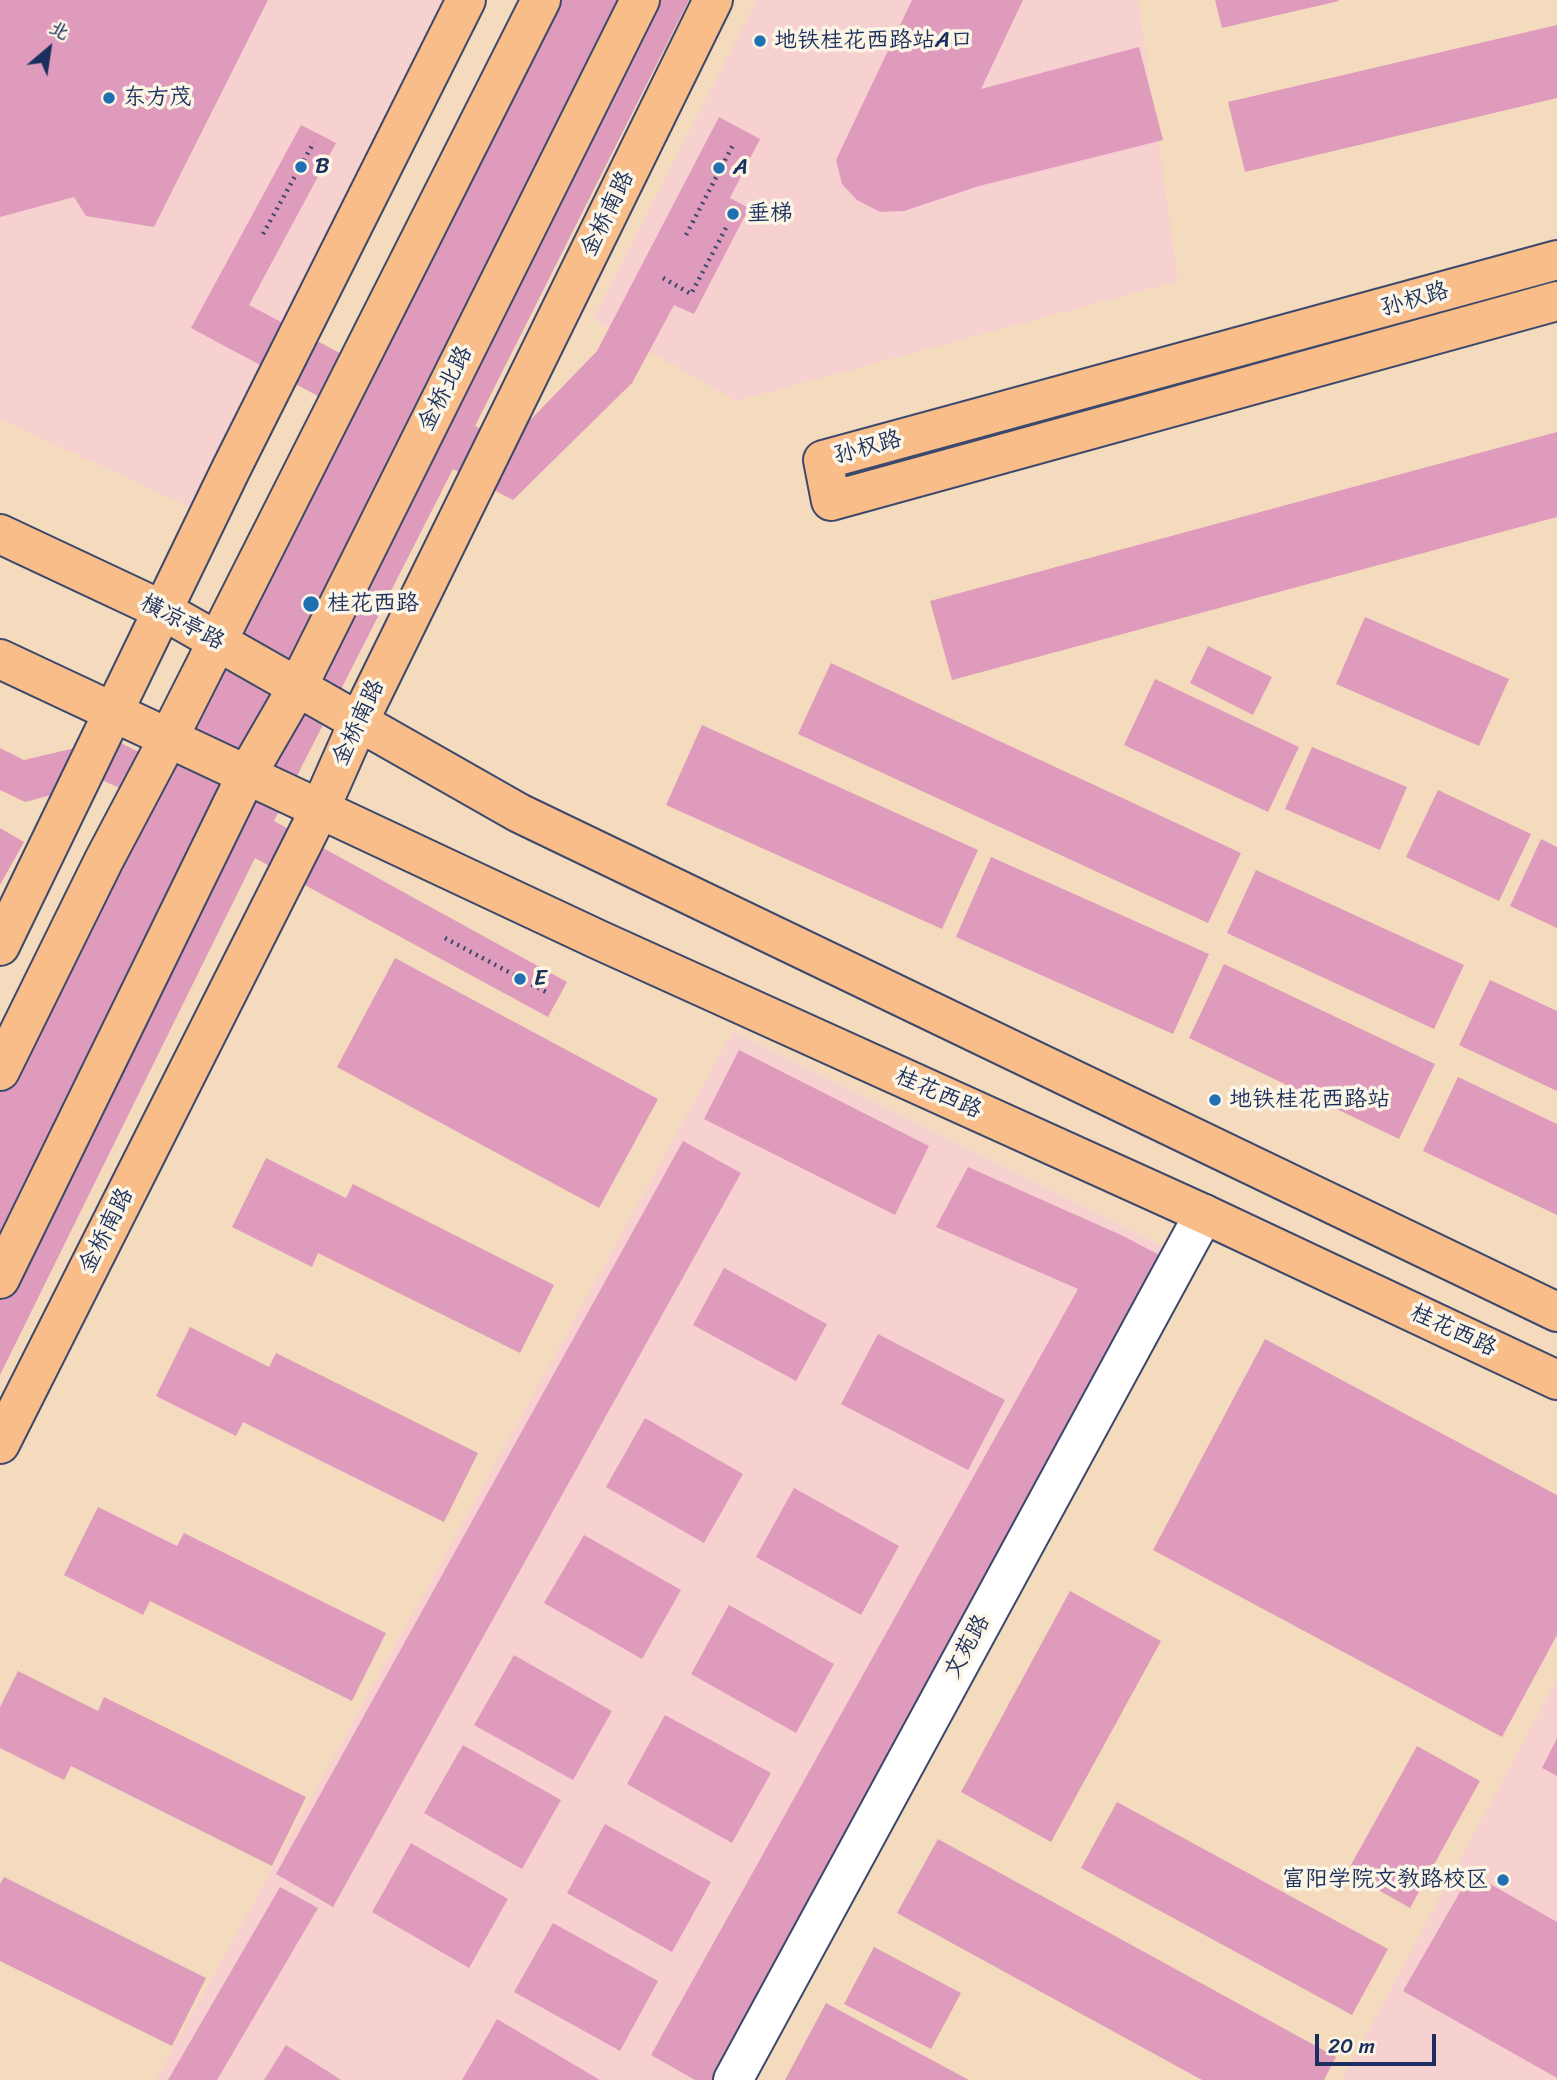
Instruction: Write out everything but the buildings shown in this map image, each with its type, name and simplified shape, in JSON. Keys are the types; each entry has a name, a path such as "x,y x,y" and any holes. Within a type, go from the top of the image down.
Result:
{"main road":[{"path":"0,946 231,469 467,0"},
{"path":"0,1071 104,860 218,641 541,0"},
{"name":"金桥北路","path":"246,776 298,685 640,0"},
{"name":"金桥南路","path":"0,1444 320,809 358,723 713,0"},
{"name":"孙权路","path":"1557,260 823,460 831,500 1557,301"},
{"name":"横凉亭路","path":"0,534 164,611 298,685 358,723"},
{"path":"0,659 320,809"},
{"path":"358,723 519,813 1557,1312"},
{"path":"0,1279 246,776"},
{"name":"桂花西路","path":"320,809 599,940 1204,1214 1557,1380"}],"street":[{"name":"文苑路","path":"733,2080 1204,1214"}],"path":[{"path":"263,234 314,142"},
{"path":"686,235 734,143"},
{"path":"663,278 691,295 727,226"},
{"path":"445,938 546,992"}],"shaded area":[{"path":"0,0 456,0 203,513 0,419"},
{"path":"757,0 1138,0 1178,281 736,401 593,319"},
{"path":"733,1031 1179,1254 727,2080 156,2080"},
{"name":"富阳学院文教路校区","path":"1557,1679 1557,2080 1342,2080"}],"place":[{"name":"地铁桂花西路站A口","path":"760,41"},
{"name":"东方茂","path":"109,98"},
{"name":"B","path":"301,167"},
{"name":"A","path":"719,168"},
{"name":"垂梯","path":"733,214"},
{"name":"桂花西路","path":"311,604"},
{"name":"E","path":"520,979"},
{"name":"地铁桂花西路站","path":"1215,1100"},
{"name":"富阳学院文教路校区","path":"1503,1880"}]}
